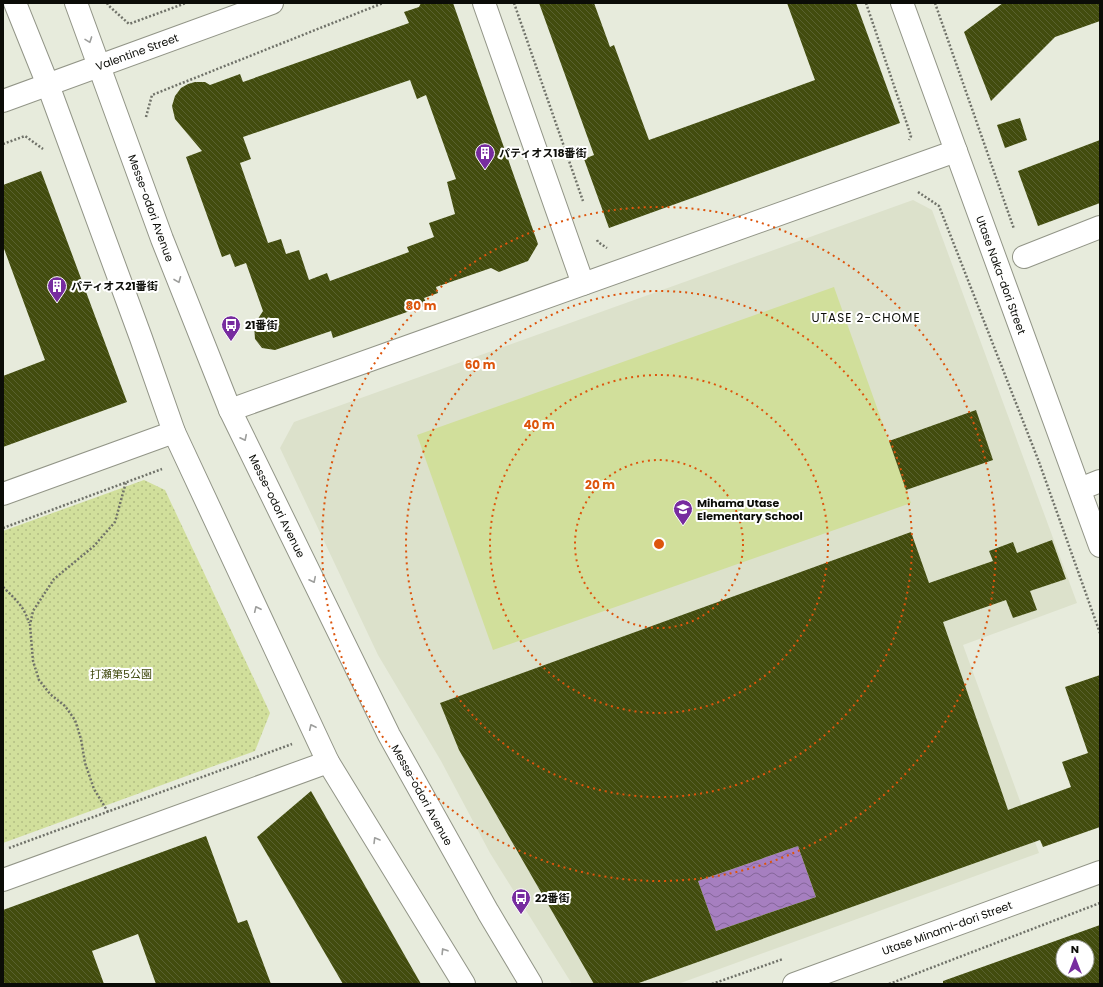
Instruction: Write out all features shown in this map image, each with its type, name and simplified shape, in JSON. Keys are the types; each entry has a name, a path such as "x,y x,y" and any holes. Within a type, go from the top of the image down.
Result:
{"street":[{"path":"16,3 48,85 174,432 328,762 464,984"},
{"name":"Messe-odori Avenue","path":"76,3 162,239 230,410 389,736 488,912 531,984"},
{"name":"Valentine Street","path":"3,101 272,3"},
{"path":"484,3 583,284"},
{"name":"Utase Naka-dori Street","path":"902,3 1100,546"},
{"path":"230,410 956,151"},
{"path":"1024,257 1100,227"},
{"path":"3,494 174,432"},
{"path":"1080,489 1100,482"},
{"path":"3,880 328,762"},
{"name":"Utase Minami-dori Street","path":"794,984 1100,872"}],"path":[{"path":"107,3 108,6 129,24 186,3"},
{"path":"146,118 152,95 383,3"},
{"path":"514,3 585,205"},
{"path":"866,3 911,136 908,141"},
{"path":"3,144 25,136 47,152"},
{"path":"918,191 939,206 1039,462 1100,633"},
{"path":"595,235 598,242"},
{"path":"3,528 162,468 165,475"},
{"path":"30,625 33,611 54,579 94,546 115,522 126,482"},
{"path":"3,586 17,600 25,611 30,625 33,661 39,680 50,694 65,706 75,720 81,739 85,763 94,789 108,812"},
{"path":"3,850 296,743"},
{"path":"889,984 1100,902"}],"shaded area":[{"name":"Mihama Utase Elementary School","path":"913,200 932,210 1077,603 963,645 1039,853 678,984 572,984 490,853 441,761 378,655 280,448 294,422"}],"green space":[{"path":"834,287 911,503 493,650 417,435"},
{"name":"打瀬第5公園","path":"144,480 165,490 270,713 255,751 3,843 3,531"}],"water":[{"path":"798,846 816,897 716,931 698,881"}],"building":[{"name":"パティオス18番街","path":"421,3 453,3 538,244 528,261 499,272 491,268 436,287 438,293 424,298 427,305 333,338 331,331 275,350 262,348 255,339 254,325 263,311 246,263 235,267 230,254 222,257 186,157 202,151 175,119 172,106 175,96 181,88 188,84 205,82 210,85 240,74 243,82 409,23 404,12 419,7","holes":["410,80 417,99 426,95 456,179 447,182 455,214 429,223 434,237 407,247 409,252 330,281 327,273 309,280 299,250 286,254 281,239 268,243 240,163 251,159 243,137"]},
{"path":"539,3 594,3 610,47 614,45 649,140 815,80 787,3 856,3 900,123 609,228 584,159 594,155"},
{"path":"1003,3 1100,3 1100,21 1055,37 991,101 964,32"},
{"path":"1020,118 1027,140 1005,148 997,125"},
{"path":"1100,140 1100,203 1038,226 1018,171"},
{"name":"パティオス21番街","path":"41,171 127,402 3,447 3,376 45,360 3,246 3,185"},
{"path":"976,410 993,460 906,490 889,441"},
{"path":"911,532 929,583 993,561 989,551 1013,542 1017,553 1052,540 1066,579 1030,591 1037,610 1013,618 1006,600 943,622 1008,810 1071,787 1062,762 1088,753 1065,687 1100,675 1100,827 1043,847 1040,840 636,984 594,984 459,750 440,703","holes":["798,846 816,897 716,931 698,881"]},
{"path":"311,791 421,984 343,984 257,837"},
{"path":"206,836 238,923 247,920 271,984 156,984 138,934 92,951 104,984 3,984 3,910"},
{"path":"1100,925 1100,984 943,984 943,981 1055,941 1055,979 1095,979 1095,939 1061,939"}],"place":[{"name":"パティオス18番街","path":"485,170"},
{"name":"パティオス21番街","path":"57,303"},
{"name":"21番街","path":"231,342"},
{"name":"Mihama Utase Elementary School","path":"683,526"},
{"name":"22番街","path":"521,915"}],"district":[{"name":"UTASE 2-CHOME","path":"866,318"}]}
